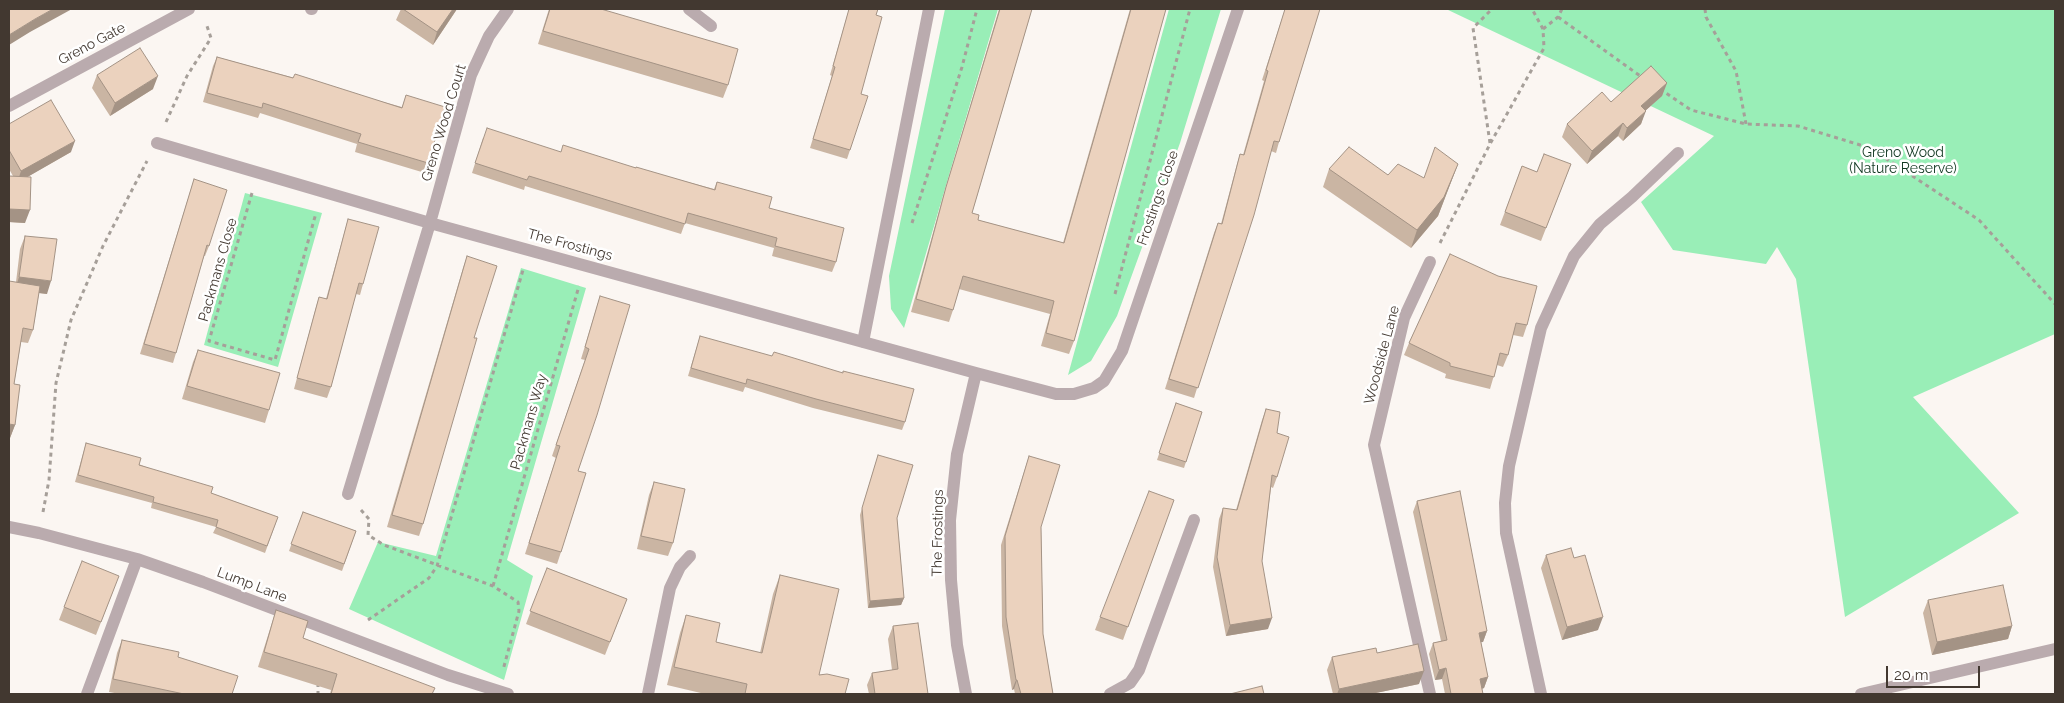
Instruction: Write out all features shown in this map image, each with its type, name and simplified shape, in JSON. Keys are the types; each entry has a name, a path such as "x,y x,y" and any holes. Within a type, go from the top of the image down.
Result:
{"street":[{"name":"Greno Gate","path":"9,106 189,9"},
{"name":"Greno Wood Court","path":"348,494 430,223 472,75 489,36 508,9"},
{"path":"689,9 711,26"},
{"path":"863,342 929,9"},
{"name":"Frostings Close","path":"1094,388 1104,381 1122,350 1238,9"},
{"name":"The Frostings","path":"157,143 430,223 1056,394 1074,394 1094,388"},
{"path":"1541,694 1506,533 1506,503 1510,466 1541,328 1574,256 1600,224 1632,197 1678,153"},
{"name":"Woodside Lane","path":"1430,262 1404,318 1374,445 1430,694"},
{"name":"The Frostings","path":"966,694 957,645 951,580 950,520 957,454 976,373"},
{"path":"1110,694 1130,683 1139,670 1194,520"},
{"name":"Lump Lane","path":"9,526 137,559 203,582 352,640 503,693"},
{"path":"648,694 670,588 680,567 690,556"},
{"path":"87,694 137,559"},
{"path":"1861,694 2055,648"}],"path":[{"path":"911,225 962,68 977,9"},
{"path":"1115,294 1190,9"},
{"path":"1490,144 1473,28 1492,9"},
{"path":"1430,262 1490,144 1544,48 1543,29 1532,9"},
{"path":"1543,29 1558,17 1562,9"},
{"path":"1705,9 1706,17 1736,71 1746,124"},
{"path":"39,533 49,480 56,383 71,320 104,246 157,143 186,76 211,38 204,16"},
{"path":"1558,17 1651,83"},
{"path":"1659,89 1691,110 1746,124 1798,126 1870,148 1979,220 2055,304"},
{"name":"Packmans Close","path":"258,173 210,341 275,360 322,191"},
{"path":"352,640 364,623 429,578 437,566 528,250"},
{"name":"Packmans Way","path":"494,586 585,264"},
{"path":"348,494 369,519 368,535 384,545 494,586 518,602 519,611 503,693"},
{"path":"318,674 318,694"}],"green space":[{"path":"945,9 998,9 904,328 891,309 889,276"},
{"path":"1169,9 1221,9 1180,143 1117,316 1091,361 1068,375"},
{"name":"Greno Wood (Nature Reserve)","path":"1446,9 2055,9 2055,334 1913,397 2019,513 1845,617 1796,279 1777,247 1766,264 1673,250 1641,202 1714,136"},
{"path":"245,193 322,213 278,367 204,345"},
{"path":"521,268 586,288 507,560 533,576 504,680 349,609 378,542 436,556"}],"building":[{"path":"9,9 53,9 9,35"},
{"path":"403,9 453,9 437,32"},
{"path":"550,9 601,9 738,49 728,85 543,31"},
{"path":"849,9 878,9 876,15 882,17 861,94 868,96 850,150 813,139 835,67 833,66"},
{"path":"1000,9 1032,9 972,213 979,215 978,220 1064,243 1131,9 1166,9 1074,341 1046,333 1054,301 963,276 953,310 916,299 946,187"},
{"path":"1285,9 1320,9 1279,142 1274,141 1254,215 1198,388 1169,379 1218,223 1222,224 1240,154 1244,155 1268,71 1266,70"},
{"path":"140,48 158,76 115,103 97,75"},
{"path":"217,57 293,78 295,74 402,108 406,95 445,107 428,163 358,142 361,134 263,103 262,108 207,93"},
{"path":"1651,66 1667,83 1641,106 1646,111 1627,128 1623,123 1592,151 1567,124 1602,92 1611,102"},
{"path":"51,100 75,141 21,171 9,150 9,124"},
{"path":"487,128 561,152 563,145 715,190 717,182 772,197 769,208 844,228 836,262 775,246 777,238 688,213 685,224 529,176 527,180 475,163"},
{"path":"1349,147 1388,175 1398,164 1424,178 1435,147 1458,164 1444,197 1417,230 1329,169"},
{"path":"1544,154 1571,164 1546,228 1505,212 1522,166 1537,172"},
{"path":"9,176 31,177 30,210 9,209"},
{"path":"194,179 227,190 209,246 207,245 176,353 144,344"},
{"path":"348,219 379,227 363,284 359,283 331,387 297,378 319,297 327,299"},
{"path":"25,236 57,239 51,281 19,277"},
{"path":"1450,254 1498,276 1537,286 1527,325 1516,323 1508,355 1500,353 1494,377 1450,366 1450,363 1409,343"},
{"path":"467,256 497,266 474,338 477,338 423,524 392,515"},
{"path":"9,281 40,286 33,330 23,328 14,384 20,385 15,425 9,424"},
{"path":"600,296 630,305 578,471 586,473 561,552 529,543 560,446 556,445 589,349 585,347"},
{"path":"700,336 772,356 774,352 843,373 843,371 914,389 905,422 747,379 746,384 691,368"},
{"path":"198,350 280,373 269,410 187,386"},
{"path":"1176,403 1202,412 1186,462 1159,453"},
{"path":"1266,409 1280,412 1277,433 1289,437 1277,477 1272,475 1262,561 1272,618 1230,625 1217,557 1223,508 1237,510"},
{"path":"86,443 141,458 139,465 213,487 211,493 278,517 267,546 216,527 218,520 153,502 154,497 78,475"},
{"path":"878,455 913,465 897,518 904,598 870,601 862,508"},
{"path":"1029,456 1060,465 1041,527 1043,634 1053,694 1021,694 1016,680 1006,617 1005,536"},
{"path":"654,482 685,489 673,543 641,536"},
{"path":"1149,491 1174,500 1128,627 1100,617"},
{"path":"1460,491 1487,631 1479,633 1488,677 1480,679 1483,694 1451,694 1446,668 1439,670 1433,643 1447,640 1417,501"},
{"path":"303,512 356,531 344,564 291,544"},
{"path":"1571,548 1574,558 1585,555 1603,617 1567,627 1546,555"},
{"path":"82,561 119,576 101,622 64,607"},
{"path":"547,568 627,599 610,642 530,611"},
{"path":"780,575 839,589 819,675 827,674 849,679 845,694 745,694 747,684 674,667 686,615 720,623 716,642 762,653"},
{"path":"2003,585 2012,626 1937,642 1928,600"},
{"path":"276,610 308,621 303,638 435,688 432,694 331,694 337,674 264,652"},
{"path":"918,623 928,694 875,694 872,673 898,669 893,626"},
{"path":"122,640 179,652 178,657 238,676 232,694 184,694 113,679"},
{"path":"1418,644 1424,671 1339,689 1332,657 1376,648 1377,653"},
{"path":"1262,686 1264,694 1230,694"}]}
